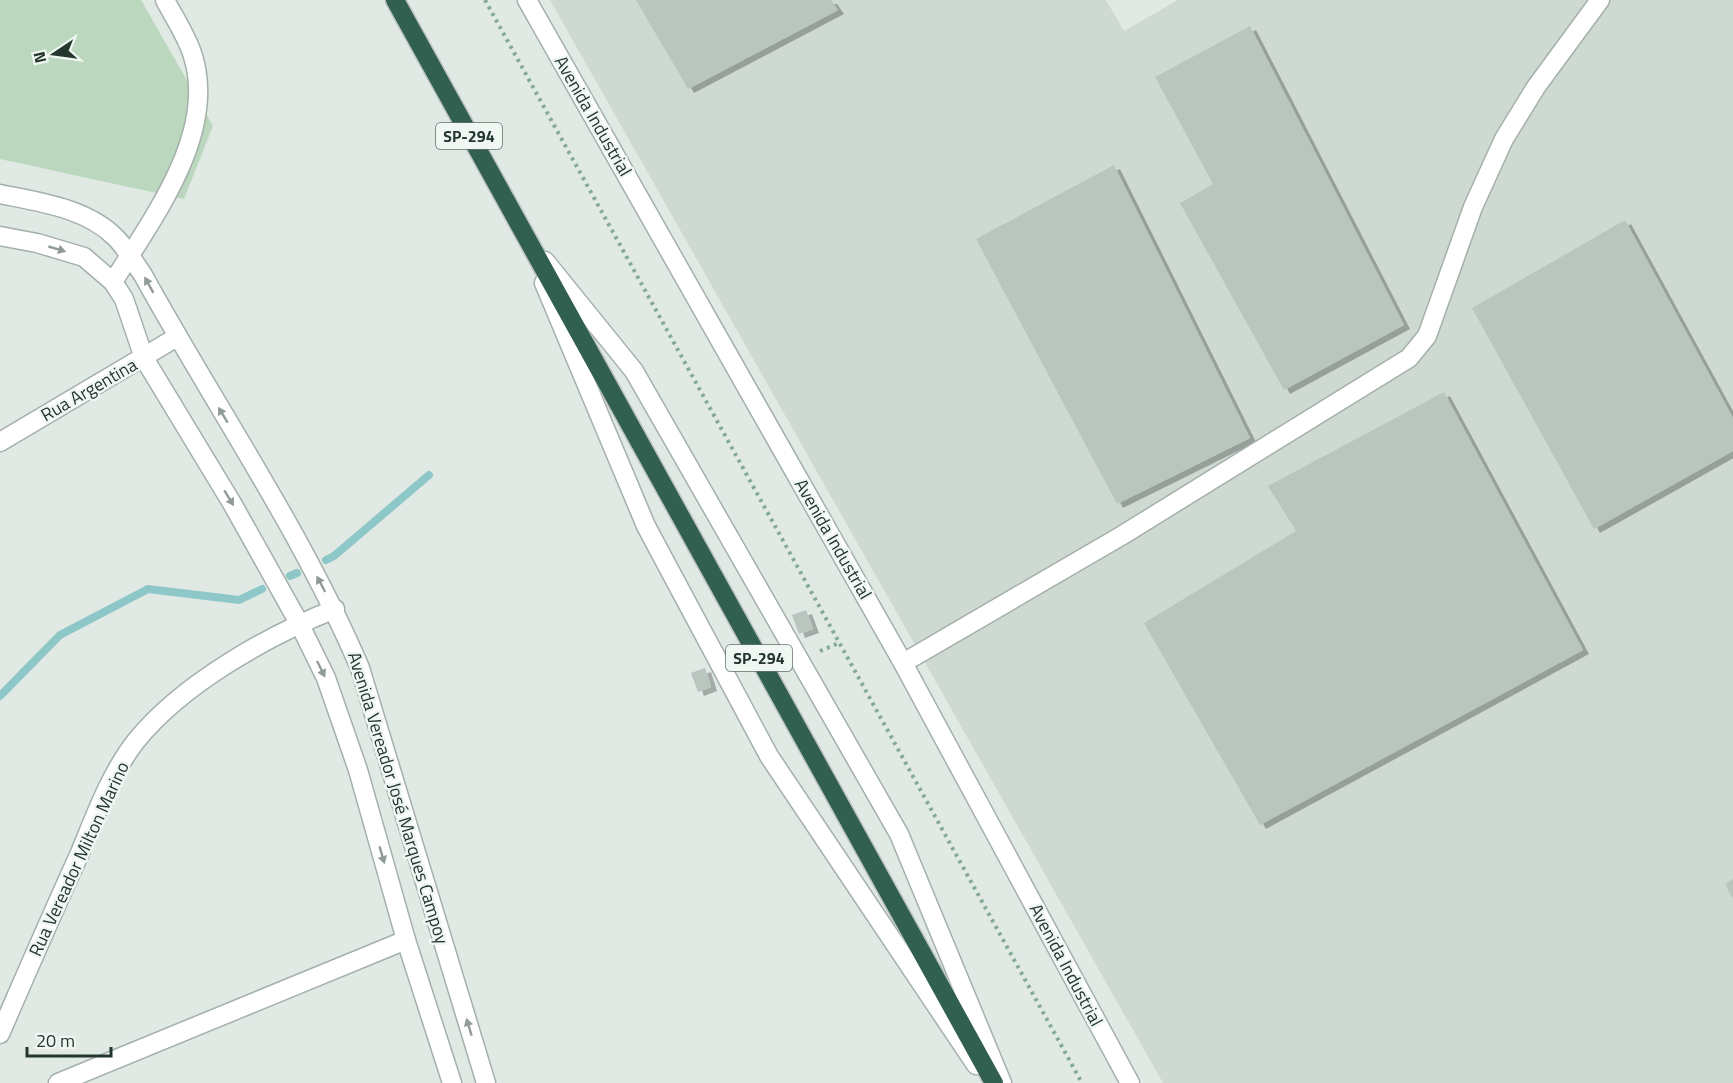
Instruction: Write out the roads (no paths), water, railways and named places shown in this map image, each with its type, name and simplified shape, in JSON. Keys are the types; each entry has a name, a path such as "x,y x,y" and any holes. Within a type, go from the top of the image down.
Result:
{"highway":[{"name":"SP-294","path":"388,0 414,38"},
{"name":"SP-294","path":"395,0 994,1083"}],"street":[{"path":"0,236 84,257 113,282 180,171 199,103 193,53 165,0"},
{"name":"Avenida Industrial","path":"527,0 903,663 1130,1083"},
{"path":"903,663 1121,536 1409,358 1426,336 1473,207 1504,139 1536,87 1600,0"},
{"name":"Avenida Vereador José Marques Campoy","path":"0,194 53,205 97,223 115,237 130,255 292,531 334,609 370,698 486,1083"},
{"path":"523,234 646,526 769,756 988,1083"},
{"path":"523,234 634,371 899,834 1002,1083"},
{"name":"Avenida Vereador José Marques Campoy","path":"113,282 124,299 144,358 233,505 326,678 358,770 406,940 452,1083"},
{"name":"Rua Argentina","path":"0,442 177,337"},
{"name":"Rua Vereador Milton Marino","path":"0,1034 109,787 135,742 161,712 203,680 298,623 334,609"},
{"path":"58,1083 406,940"}],"waterway":[{"path":"326,560 334,556 429,475"},
{"path":"290,576 297,573"},
{"path":"0,696 60,635 148,589 239,600 262,589"}]}
